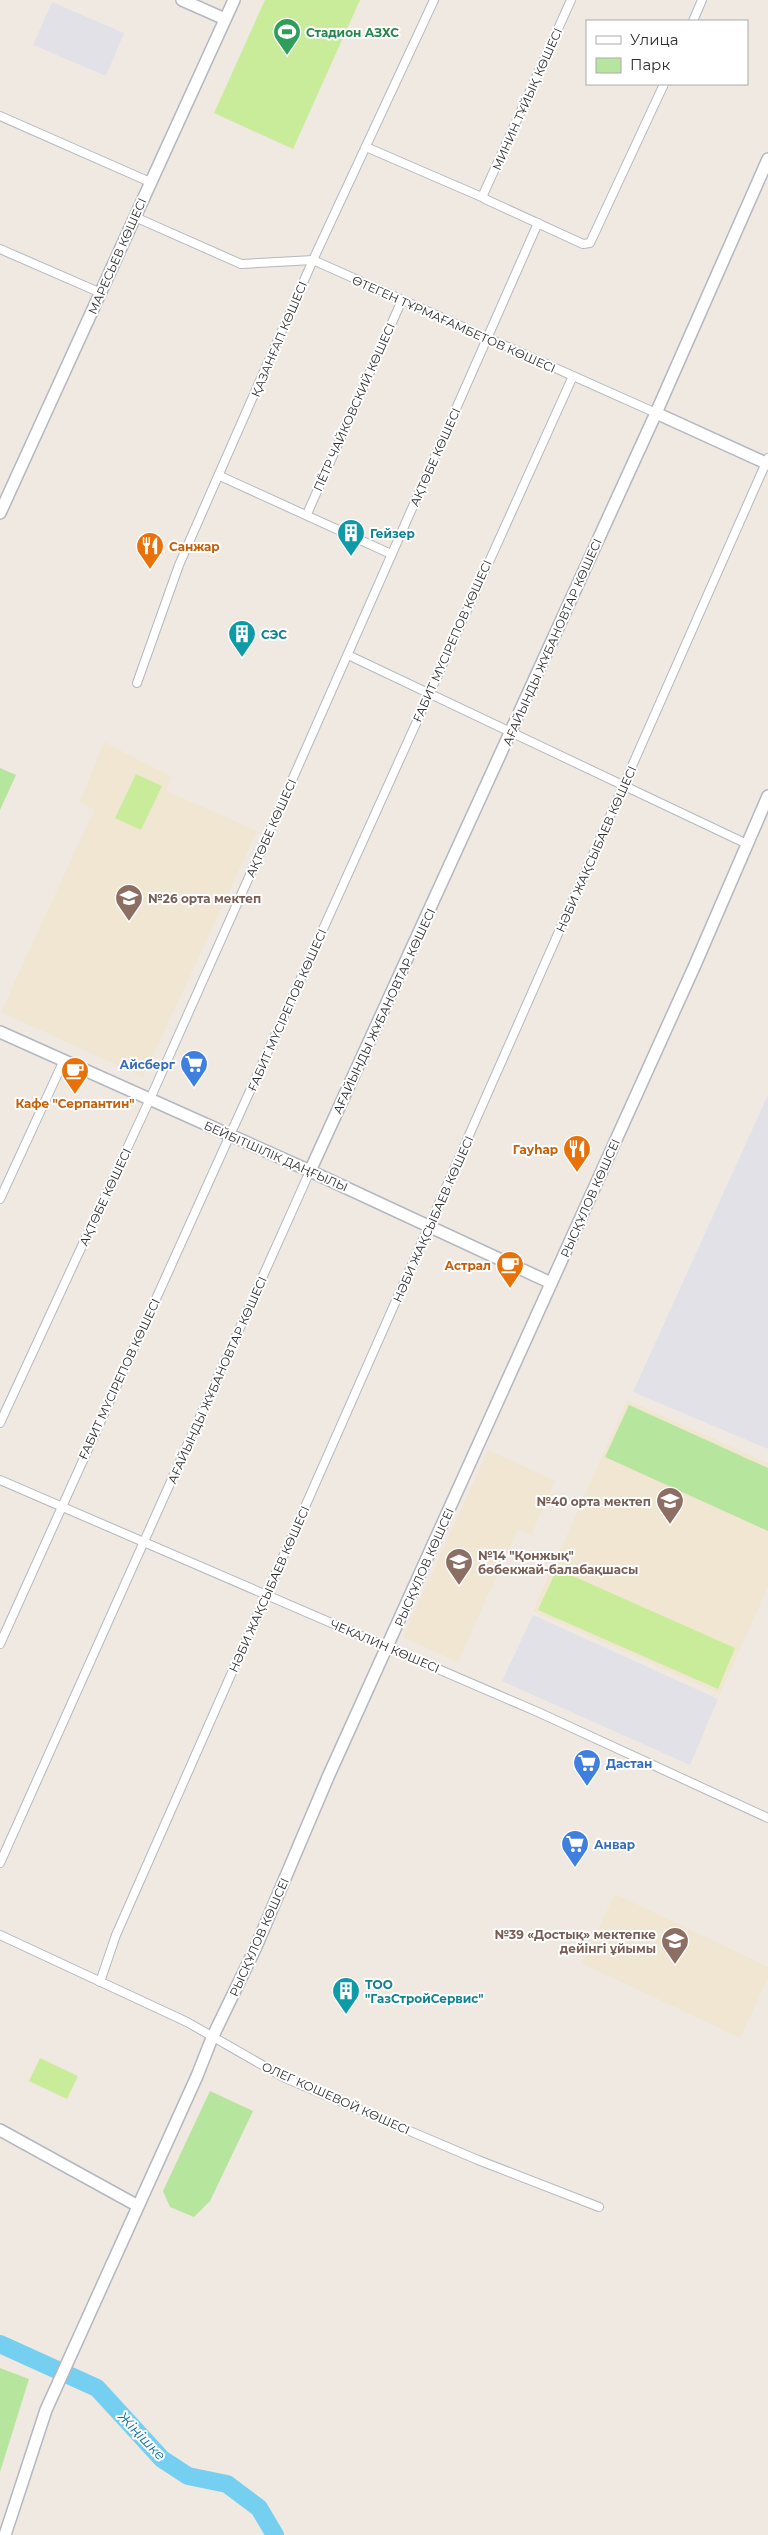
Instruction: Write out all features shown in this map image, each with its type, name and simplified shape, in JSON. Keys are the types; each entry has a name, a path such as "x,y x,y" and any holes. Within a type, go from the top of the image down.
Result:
{"street":[{"path":"182,0 225,19"},
{"name":"МАРЕСЬЕВ КӨШЕСІ","path":"0,513 234,0"},
{"name":"ҚАЗАНҒАП КӨШЕСІ","path":"138,683 178,566 220,476 313,260 434,0"},
{"name":"МИНИН ТҰЙЫҚ КӨШЕСІ","path":"484,198 572,0"},
{"path":"693,20 702,0"},
{"path":"366,147 587,245 592,241 664,85"},
{"path":"0,116 150,182"},
{"name":"АҒАЙЫНДЫ ЖҰБАНОВТАР КӨШЕСІ","path":"0,1863 310,1171 656,413 768,159"},
{"name":"ӨТЕГЕН ТҰРМАҒАМБЕТОВ КӨШЕСІ","path":"135,216 241,264 313,260 767,461"},
{"path":"488,339 538,223"},
{"path":"0,249 101,293"},
{"name":"ПЁТР ЧАЙКОВСКИЙ КӨШЕСІ","path":"307,514 402,300"},
{"name":"АҚТӨБЕ КӨШЕСІ","path":"0,1423 150,1099 488,339"},
{"name":"ҒАБИТ МҮСІРЕПОВ КӨШЕСІ","path":"0,1644 573,376"},
{"name":"НӘБИ ЖАҚСЫБАЕВ КӨШЕСІ","path":"100,1982 116,1935 767,461"},
{"path":"220,476 392,554"},
{"path":"348,655 512,731 747,844"},
{"name":"РЫСҚҰЛОВ КӨШСЕІ","path":"5,2535 46,2410 78,2337 197,2076 212,2038 255,1949 328,1777 388,1647 768,796"},
{"name":"БЕЙБІТШІЛІК ДАҢҒЫЛЫ","path":"0,1032 231,1135 551,1283"},
{"path":"0,1199 64,1060"},
{"name":"ЧЕКАЛИН КӨШЕСІ","path":"0,1480 540,1713 768,1818"},
{"name":"ОЛЕГ КОШЕВОЙ КӨШЕСІ","path":"0,1936 187,2022 212,2038 286,2078 478,2160 599,2207"},
{"path":"0,2130 138,2206"}],"shaded area":[{"path":"52,2 124,33 106,76 33,45"},
{"name":"№26 орта мектеп","path":"104,742 172,777 166,791 257,831 143,1077 1,1012 94,810 80,802"},
{"path":"768,1095 768,1449 633,1392"},
{"name":"№40 орта мектеп","path":"627,1400 768,1463 768,1586 720,1694 533,1611"},
{"name":"№14 \"Қонжық\" бөбекжай-балабақшасы","path":"488,1450 555,1481 531,1535 518,1529 458,1662 403,1637"},
{"path":"533,1615 718,1699 690,1765 502,1681"},
{"name":"№39 «Достық» мектепке дейінгі ұйымы","path":"615,1894 768,1967 768,1978 740,2038 582,1963"}],"green space":[{"name":"Стадион АЗХС","path":"265,0 360,0 293,149 214,113"},
{"path":"0,768 16,775 0,810"},
{"path":"136,774 162,786 141,830 115,818"},
{"path":"629,1405 768,1468 768,1531 605,1457"},
{"path":"557,1569 735,1648 718,1689 538,1610"},
{"path":"40,2058 78,2076 67,2099 29,2081"},
{"path":"210,2091 253,2111 210,2201 194,2217 170,2207 163,2191"},
{"path":"0,2368 29,2379 0,2472"}],"waterway":[{"name":"Жіңішке","path":"0,2344 97,2388 162,2459 188,2476 227,2484 259,2508 275,2535"}],"place":[{"name":"Стадион АЗХС","path":"287,56"},
{"name":"Гейзер","path":"351,557"},
{"name":"Санжар","path":"150,570"},
{"name":"СЭС","path":"242,658"},
{"name":"№26 орта мектеп","path":"129,922"},
{"name":"Айсберг","path":"194,1088"},
{"name":"Кафе \"Серпантин\"","path":"75,1095"},
{"name":"Гауhар","path":"577,1173"},
{"name":"Астрал","path":"510,1289"},
{"name":"№40 орта мектеп","path":"670,1525"},
{"name":"№14 \"Қонжық\" бөбекжай-балабақшасы","path":"459,1586"},
{"name":"Дастан","path":"587,1787"},
{"name":"Анвар","path":"575,1868"},
{"name":"№39 «Достық» мектепке дейінгі ұйымы","path":"675,1965"},
{"name":"ТОО \"ГазСтройСервис\"","path":"346,2015"}]}
